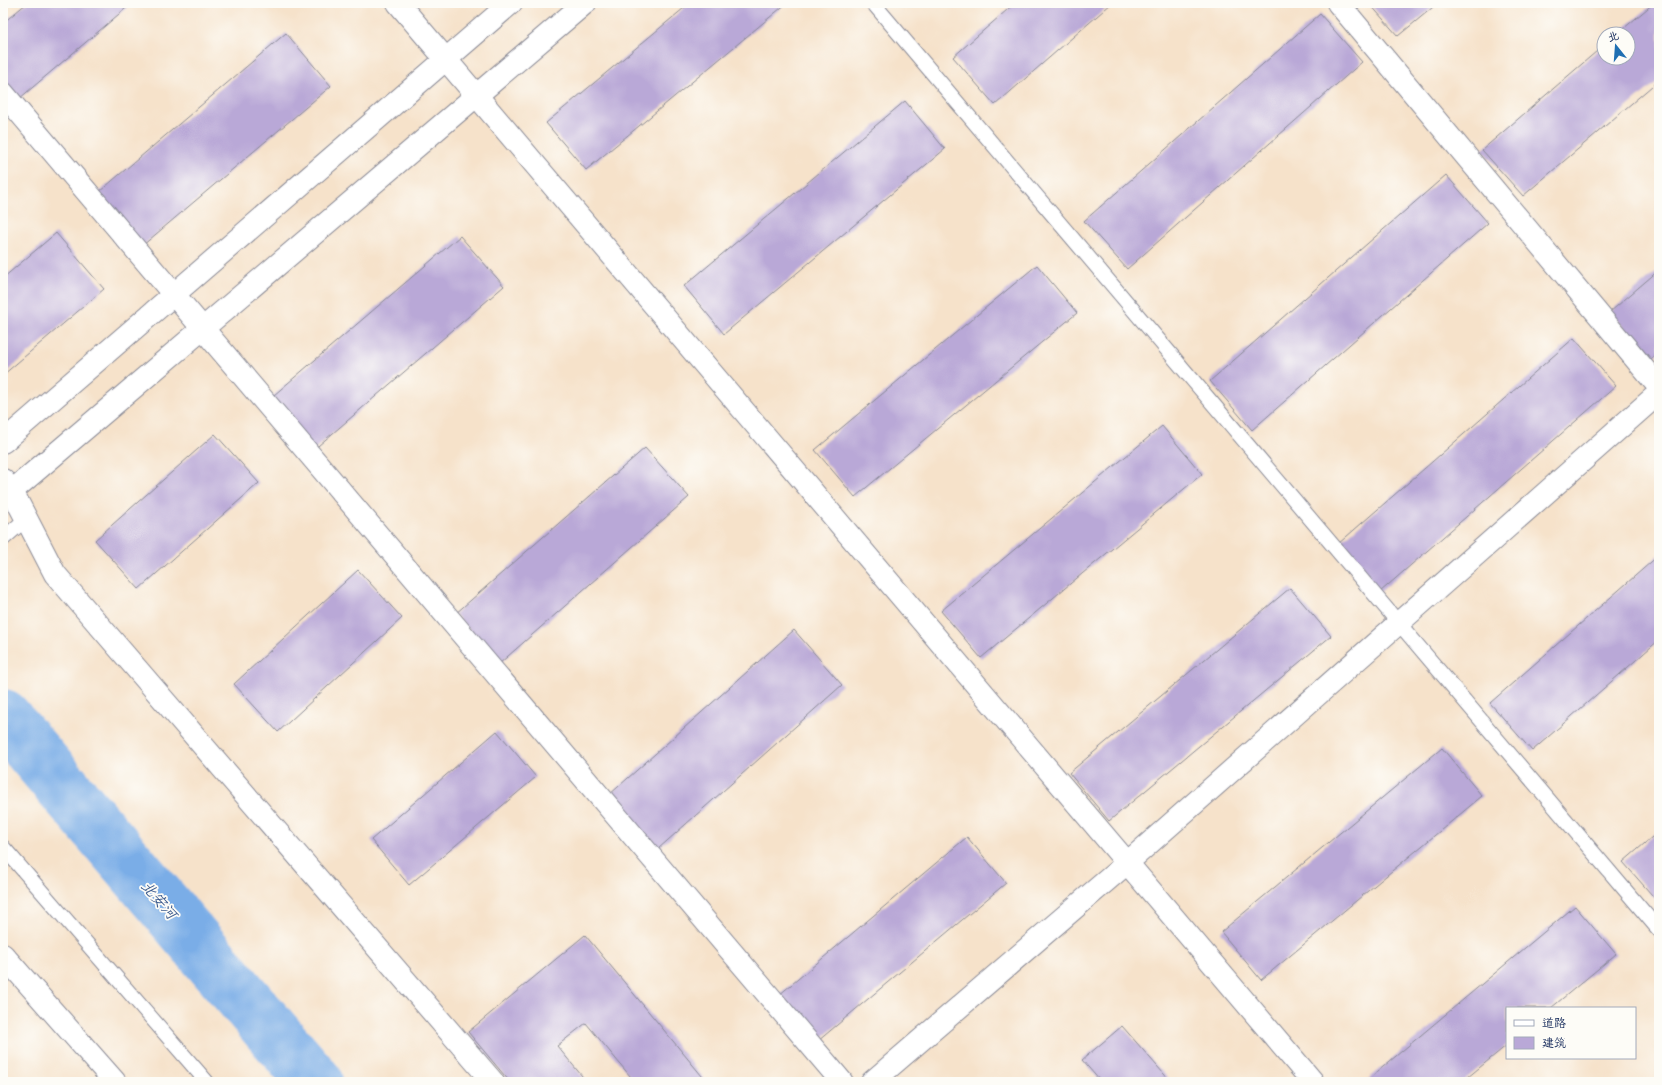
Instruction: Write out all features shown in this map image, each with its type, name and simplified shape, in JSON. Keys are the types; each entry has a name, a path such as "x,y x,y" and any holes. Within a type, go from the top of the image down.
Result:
{"street":[{"path":"398,3 1313,1082"},
{"path":"3,442 511,3"},
{"path":"493,1082 55,574 27,518 8,485 203,328 585,3"},
{"path":"1338,3 1659,387"},
{"path":"3,93 842,1082"},
{"path":"872,1082 1127,863 1659,393"},
{"path":"3,955 115,1082"}],"lane":[{"path":"873,3 1659,930"},
{"path":"3,539 27,518"},
{"path":"3,847 207,1082"}],"building":[{"path":"27,3 132,3 13,104 3,93 3,23"},
{"path":"690,3 787,3 586,170 546,123"},
{"path":"1015,3 1112,3 995,105 953,57"},
{"path":"1369,3 1438,3 1398,36"},
{"path":"1654,3 1659,3 1659,80 1523,196 1482,150 1596,52 1596,66 1636,66 1636,26 1627,26"},
{"path":"1320,14 1362,62 1127,269 1084,221"},
{"path":"286,33 331,86 136,251 92,198"},
{"path":"905,101 945,149 724,334 684,286"},
{"path":"1446,175 1488,223 1252,430 1210,381"},
{"path":"56,233 104,289 3,375 3,278"},
{"path":"460,236 504,286 311,452 267,401"},
{"path":"1037,265 1077,313 855,497 815,450"},
{"path":"1659,270 1659,352 1651,359 1610,312"},
{"path":"1574,338 1616,386 1380,592 1338,544"},
{"path":"1162,426 1202,474 981,658 941,611"},
{"path":"215,434 259,483 139,589 95,540"},
{"path":"645,448 689,497 499,664 455,614"},
{"path":"1659,555 1659,640 1532,751 1490,703"},
{"path":"358,570 402,618 278,732 234,684"},
{"path":"1290,588 1331,636 1109,821 1069,773"},
{"path":"794,630 842,685 658,849 609,795"},
{"path":"497,731 536,777 409,885 371,840"},
{"path":"1442,748 1482,796 1261,980 1221,932"},
{"path":"1659,831 1659,903 1623,862"},
{"path":"967,837 1006,883 818,1041 779,995"},
{"path":"1575,906 1616,954 1552,1007 1506,1007 1506,1046 1462,1082 1365,1082"},
{"path":"585,935 707,1082 635,1082 586,1023 557,1046 587,1082 510,1082 468,1032"},
{"path":"1122,1026 1171,1082 1101,1082 1082,1060"}],"waterway":[{"name":"北安河","path":"3,717 315,1082"}]}
